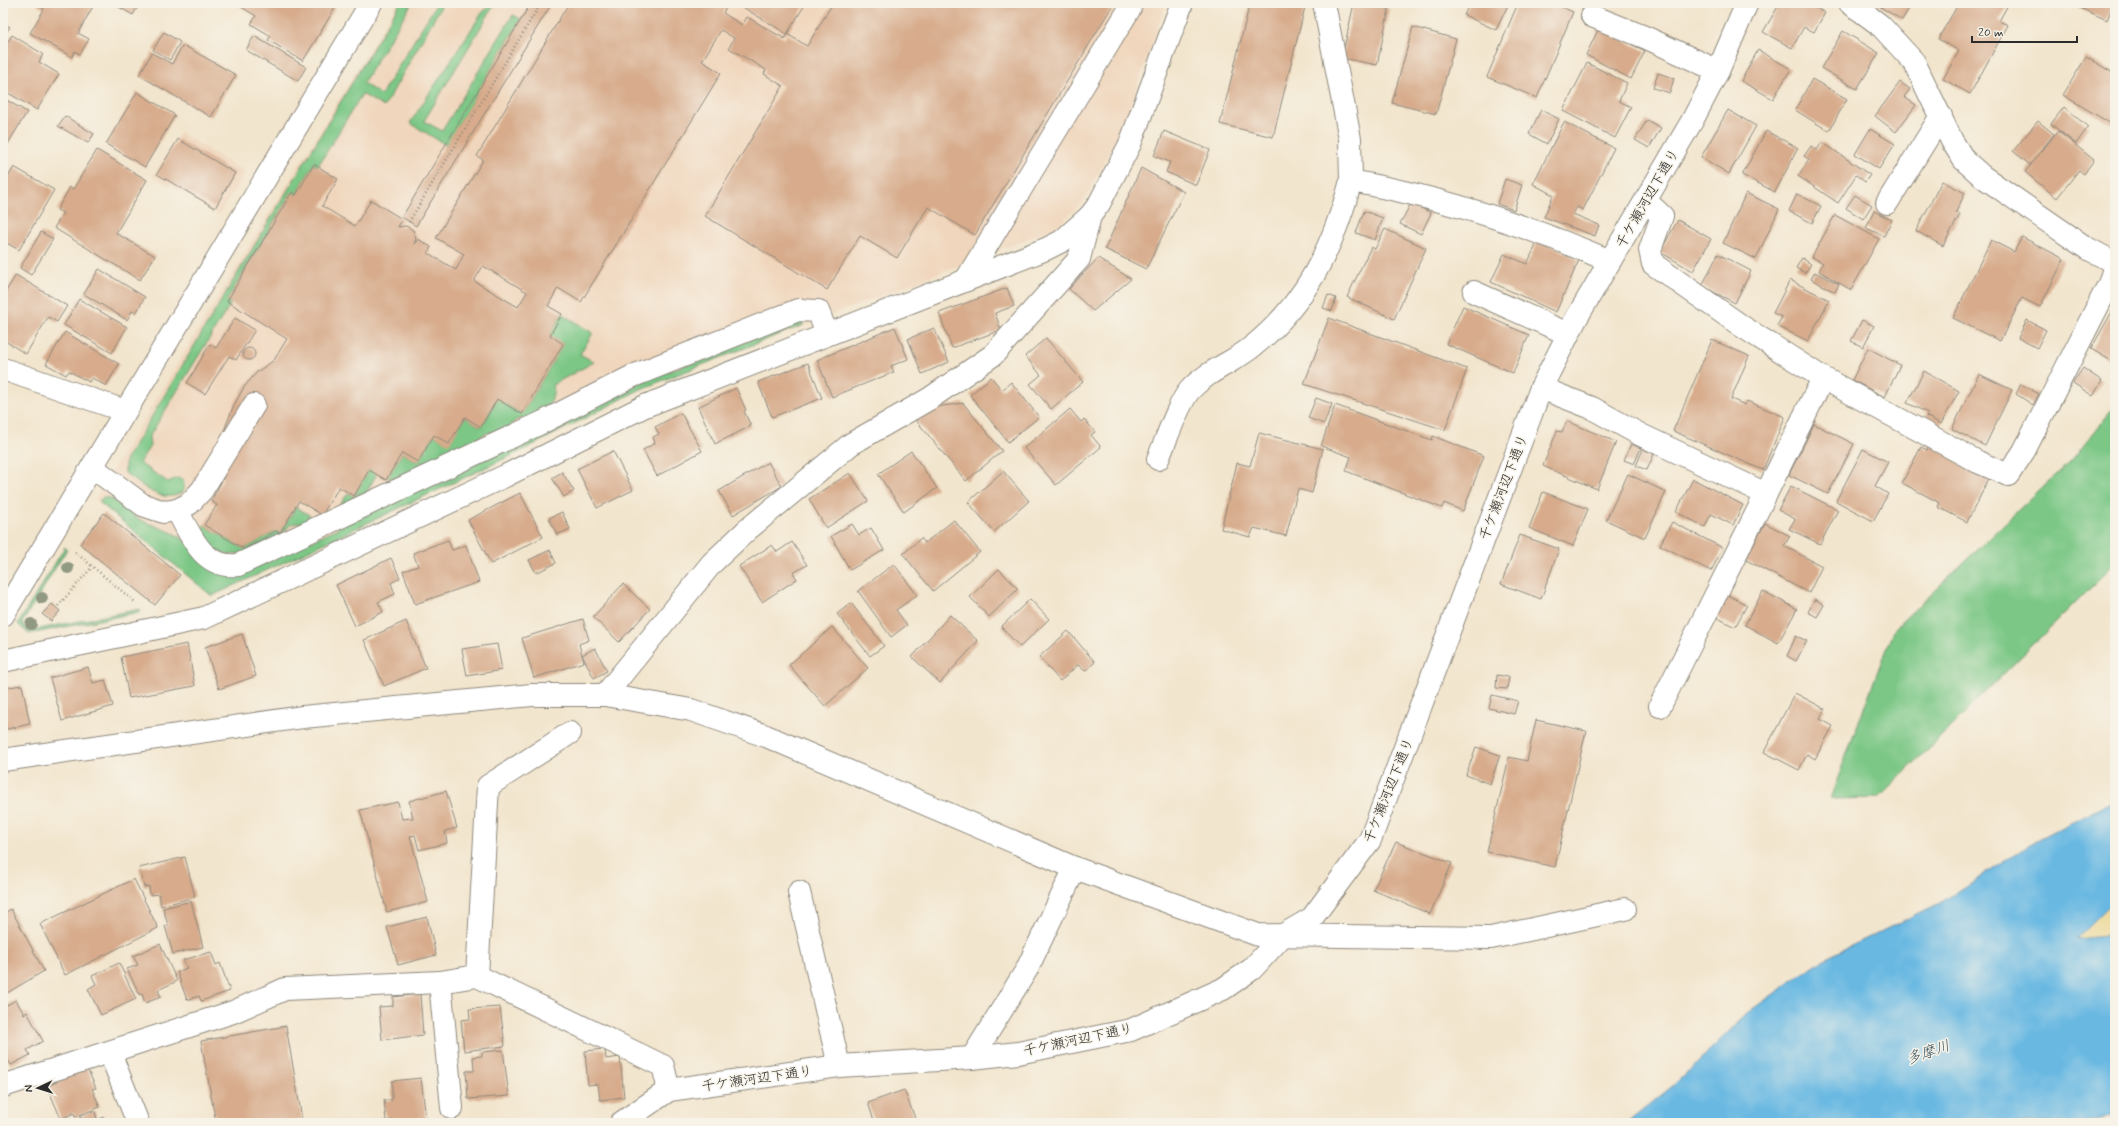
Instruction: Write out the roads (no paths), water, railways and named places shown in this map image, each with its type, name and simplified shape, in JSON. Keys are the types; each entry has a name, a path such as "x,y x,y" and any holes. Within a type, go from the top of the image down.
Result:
{"street":[{"path":"3,615 371,3"},
{"path":"966,280 1130,8 1131,3"},
{"path":"3,661 204,618 505,476 645,406 1062,241 1090,216 1099,204 1130,144 1182,3"},
{"path":"1158,459 1189,391 1215,369 1251,348 1280,322 1302,295 1324,258 1345,204 1351,181 1350,139 1324,3"},
{"name":"千ケ瀬河辺下通り","path":"621,1123 669,1090 839,1066 972,1058 1018,1053 1131,1030 1223,989 1252,969 1283,935 1312,918 1370,840 1541,388 1568,334 1646,201 1718,71 1747,3"},
{"path":"1646,201 1662,216 1650,250 1653,264 1743,327 1823,378 1978,462 2008,475 2035,430 2109,284 2115,264 2085,247 1982,176 1964,160 1952,141 1914,62 1880,25 1850,3"},
{"path":"1592,16 1647,38 1718,71"},
{"path":"1887,202 1941,116"},
{"path":"1351,181 1452,203 1528,228 1610,261"},
{"path":"605,696 712,563 747,530 851,444 929,399 993,355 1079,260 1090,216"},
{"path":"1474,292 1568,334"},
{"path":"177,510 201,553 218,564 228,566 238,565 536,426 633,376 798,310 818,311 827,334"},
{"path":"3,369 125,411"},
{"path":"1660,706 1823,378"},
{"path":"1541,388 1592,408 1639,434 1766,494"},
{"path":"92,467 143,505 164,512 177,510 189,504 202,490 254,405"},
{"path":"3,760 303,717 532,695 605,696 691,710 766,736 1075,868 1258,935 1491,938 1625,909"},
{"path":"477,976 488,786 570,733"},
{"path":"972,1058 1027,969 1075,868"},
{"path":"799,892 839,1066"},
{"path":"3,1086 110,1053 234,1012 285,989 440,982 477,976 663,1066 669,1090"},
{"path":"440,982 452,1108"},
{"path":"110,1053 138,1123"}],"water":[{"name":"多摩川","path":"2115,800 2115,900 2076,939 2115,935 2115,1113 2086,1123 1627,1123 1675,1084 1751,1010 1822,960 1940,903 2036,841"}]}
